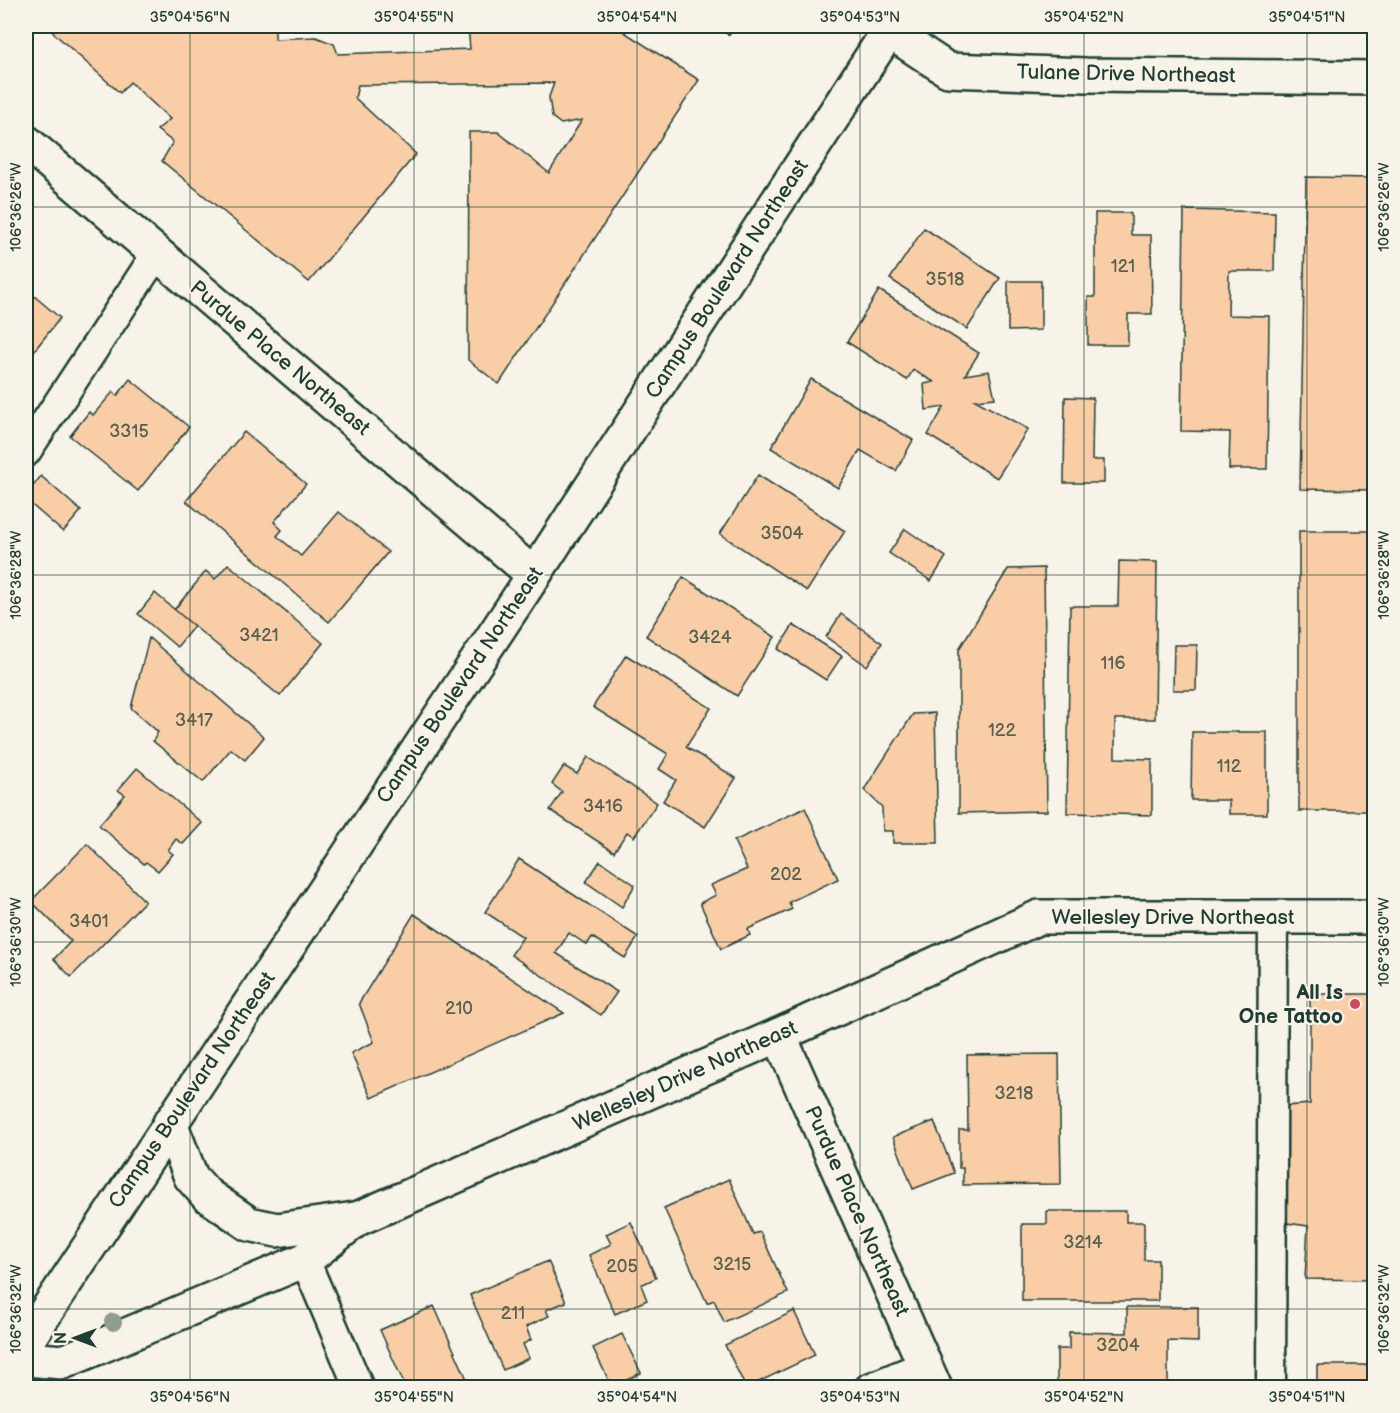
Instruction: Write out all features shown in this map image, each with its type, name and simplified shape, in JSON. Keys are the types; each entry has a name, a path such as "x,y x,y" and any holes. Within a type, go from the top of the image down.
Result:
{"street":[{"name":"Tulane Drive Northeast","path":"890,28 948,70 1086,75 1374,78"},
{"name":"Campus Boulevard Northeast","path":"26,1342 534,575 890,28"},
{"name":"Purdue Place Northeast","path":"26,142 534,575"},
{"name":"Wellesley Drive Northeast","path":"26,1359 63,1362 305,1260 357,1219 779,1035 1039,917 1374,917"},
{"name":"Purdue Place Northeast","path":"779,1035 930,1376"},
{"path":"170,1123 191,1177 207,1195 249,1224 277,1230 357,1219"}],"lane":[{"path":"26,452 157,253"},
{"path":"1271,1388 1273,917"},
{"path":"305,1260 359,1388"},
{"path":"869,1388 930,1376"}],"building":[{"path":"46,26 275,26 275,39 316,37 334,44 338,54 470,49 468,26 615,26 699,80 499,384 468,360 469,132 498,132 549,173 582,120 561,124 552,117 549,97 554,83 358,85 355,98 416,154 309,282 162,161 173,142 157,130 170,119 130,82 120,93"},
{"path":"714,26 735,26 729,35"},
{"path":"1306,177 1374,178 1374,490 1300,489"},
{"path":"1184,210 1275,212 1274,271 1229,271 1228,315 1269,316 1267,469 1229,469 1230,432 1181,431"},
{"path":"1095,213 1131,213 1131,235 1151,235 1152,314 1128,314 1128,345 1088,345 1088,297 1095,297"},
{"path":"924,228 1000,278 967,329 890,279"},
{"path":"1008,281 1041,281 1041,330 1008,331"},
{"path":"26,289 60,318 26,361"},
{"path":"879,290 979,353 965,375 989,371 995,398 975,400 1028,429 997,478 928,435 944,407 926,410 924,384 934,382 913,370 907,380 847,342"},
{"path":"130,379 189,427 138,491 70,436 89,412 93,415 113,392 117,396"},
{"path":"811,379 913,440 896,471 860,450 838,488 771,448"},
{"path":"1065,397 1093,398 1092,460 1104,460 1104,483 1064,483"},
{"path":"244,432 306,484 274,522 282,530 277,536 301,556 339,512 388,552 329,622 186,501"},
{"path":"758,475 845,531 807,591 720,534"},
{"path":"41,476 81,511 63,532 26,500 26,495"},
{"path":"905,529 946,557 931,581 889,553"},
{"path":"1299,531 1374,531 1374,811 1299,811"},
{"path":"1119,561 1157,562 1155,719 1115,719 1115,758 1152,759 1152,815 1067,813 1070,606 1118,606"},
{"path":"228,564 323,643 280,696 174,610 206,571 215,579"},
{"path":"1044,568 1047,811 959,813 959,649 1008,569"},
{"path":"683,577 775,637 737,696 646,636"},
{"path":"155,593 194,626 177,647 138,614"},
{"path":"841,614 882,643 867,666 826,637"},
{"path":"793,625 842,656 826,680 778,649"},
{"path":"149,638 264,737 245,760 231,749 203,782 153,741 158,732 131,708"},
{"path":"1174,645 1197,645 1196,690 1173,690"},
{"path":"626,655 711,708 686,747 736,778 705,827 663,801 676,780 659,769 668,754 593,707"},
{"path":"935,713 938,843 893,843 893,831 883,831 882,807 864,790 913,714"},
{"path":"1192,732 1267,732 1267,814 1229,814 1229,800 1191,800"},
{"path":"588,757 657,803 634,837 627,832 614,852 550,810 562,792 552,784 564,766 577,774"},
{"path":"137,768 202,823 183,844 176,839 168,850 173,854 158,871 146,862 144,864 99,825 125,795 118,790"},
{"path":"805,808 838,879 789,902 792,909 748,929 750,935 721,949 700,903 716,895 711,885 747,869 734,841"},
{"path":"87,844 145,901 71,977 54,959 71,941 31,901"},
{"path":"519,859 638,937 625,958 592,937 587,945 569,933 556,953 617,992 601,1015 511,955 523,937 485,912"},
{"path":"600,861 635,885 622,907 586,882"},
{"path":"414,914 564,1013 371,1098 351,1053 374,1042 359,1003"},
{"path":"1310,994 1374,994 1374,1280 1305,1279 1308,1226 1287,1223 1286,1106 1310,1104"},
{"path":"1059,1054 1061,1184 963,1185 963,1168 959,1168 959,1130 968,1130 967,1055"},
{"path":"934,1121 954,1173 913,1189 893,1137"},
{"path":"729,1179 753,1234 760,1232 788,1293 724,1322 714,1300 707,1303 664,1208"},
{"path":"1047,1211 1126,1211 1126,1222 1144,1222 1144,1260 1158,1260 1158,1301 1022,1301 1022,1224 1047,1224"},
{"path":"631,1222 656,1278 641,1285 647,1300 615,1314 589,1255 611,1244 606,1234"},
{"path":"548,1261 566,1302 546,1310 549,1316 526,1327 531,1340 523,1344 529,1358 503,1370 470,1295"},
{"path":"434,1306 471,1388 406,1388 380,1330"},
{"path":"1127,1307 1198,1307 1198,1342 1168,1341 1168,1388 1057,1388 1057,1349 1069,1349 1069,1332 1127,1333"},
{"path":"794,1311 815,1355 746,1388 725,1345"},
{"path":"622,1334 641,1373 612,1387 593,1348"},
{"path":"1317,1365 1374,1365 1374,1388 1317,1388"},
{"path":"266,1382 268,1388 255,1388"}],"place":[{"name":"All Is One Tattoo","path":"1355,1004"}]}
